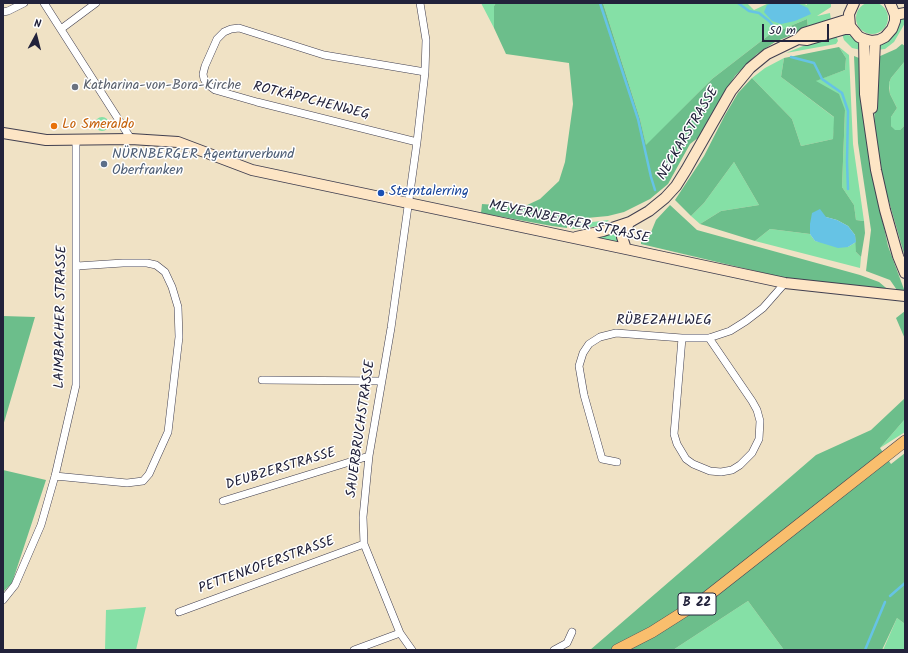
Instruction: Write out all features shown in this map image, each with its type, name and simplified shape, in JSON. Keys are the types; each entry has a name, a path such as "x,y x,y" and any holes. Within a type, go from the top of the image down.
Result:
{"main road":[{"name":"B 22","path":"617,650 652,632 704,599 905,440"}],"street":[{"path":"3,12 24,3"},
{"path":"44,3 131,139"},
{"path":"61,30 96,3"},
{"path":"408,202 425,72 426,40 420,3"},
{"path":"854,3 850,12 850,24 856,35 864,40 875,41 890,33 900,14 890,3"},
{"name":"NECKARSTRASSE","path":"573,238 603,231 630,222 649,211 665,198 676,186 731,91 750,68 767,54 798,39 807,40 837,31 850,24"},
{"name":"ROTKÄPPCHENWEG","path":"417,142 215,90 207,84 203,74 217,38 224,32 239,28 324,55 425,72"},
{"path":"864,40 865,94 876,170 885,210 898,256 905,273"},
{"path":"870,128 875,41"},
{"name":"MEYERNBERGER STRASSE","path":"3,133 46,140 131,139 178,142 252,170 786,283 903,296"},
{"name":"LAIMBACHER STRASSE","path":"3,600 15,586 41,525 55,476 76,385 76,140"},
{"name":"SAUERBRUCHSTRASSE","path":"408,202 391,328 369,456 363,517 364,544 400,633 412,650"},
{"path":"626,249 622,237 623,232 630,222"},
{"path":"55,476 127,483 143,481 149,474 168,432 180,337 178,307 172,287 165,272 156,265 147,262 77,266"},
{"name":"RÜBEZAHLWEG","path":"618,462 602,459 584,395 578,366 589,344 600,337 616,333 682,338 709,338 730,331 746,321 763,308 786,283"},
{"path":"682,338 674,434 677,444 686,459 693,464 710,471 721,472 732,470 740,466 752,453 759,439 760,421 752,402 709,338"},
{"path":"262,380 381,380"},
{"name":"DEUBZERSTRASSE","path":"223,501 369,456"},
{"name":"PETTENKOFERSTRASSE","path":"179,612 364,544"},
{"path":"554,650 567,643 572,632"},
{"path":"354,650 400,633"}],"green space":[{"path":"872,2 881,5 885,9 888,18 885,27 881,31 872,34 863,31 859,27 856,18 859,9 863,5"},
{"path":"481,3 496,3 494,6 494,28"},
{"path":"496,3 603,3 640,119 646,145 712,79 769,35 807,19 808,28 775,42 757,54 735,76 699,137 690,144 668,184 650,199 624,212 608,216 576,219 567,224 567,228 481,213 482,204 523,207 540,199 559,181 565,162 573,104 569,63 506,54 494,28 494,6"},
{"path":"603,3 747,3 754,10 769,3 802,3 807,5 807,3 831,3 831,7 817,16 830,13 831,20 808,28 807,19 769,35 712,79 646,146 640,119"},
{"path":"904,17 905,23 894,42 885,49 877,50 900,20"},
{"path":"842,34 854,37 860,44 861,50 852,48 844,40"},
{"path":"836,35 838,41 836,44 786,53 820,39"},
{"path":"902,44 905,46 905,61 891,78 889,88 890,94 897,108 891,117 891,126 895,130 900,130 905,125 905,257 883,181 874,122 878,57 896,49"},
{"path":"839,47 849,55 853,144 864,221 856,220 854,205 842,187 845,110 815,81 845,70 846,58"},
{"path":"839,47 846,58 845,70 816,81 839,94 845,110 842,187 854,205 856,220 864,221 865,233 861,257 856,252 855,235 848,226 837,220 826,217 810,224 810,234 770,229 755,241 700,224 721,211 759,205 734,162 704,203 691,216 675,200 704,156 738,93 752,78 792,119 801,146 833,139 834,117 781,77 784,58"},
{"path":"854,56 859,58 873,177 888,246 905,292 899,293 890,280 866,271 871,230 858,143"},
{"path":"784,58 781,77 835,118 833,139 801,146 792,119 752,78 765,68"},
{"path":"905,61 905,125 900,130 894,130 891,126 891,117 897,108 890,94 889,83 891,78"},
{"path":"102,117 107,119 109,124 107,129 102,131 97,129 95,124 97,119"},
{"path":"734,162 759,205 721,211 700,224 691,216 704,203"},
{"path":"670,205 697,230 860,275 879,282 891,292 785,278 641,244 641,240 649,237 656,220"},
{"path":"609,220 603,225 571,229 574,226 584,223"},
{"path":"770,229 810,234 815,241 848,247 856,242 856,252 861,257 860,268 755,241"},
{"path":"620,231 617,236 618,243 596,237"},
{"path":"905,311 905,339 896,318"},
{"path":"3,316 35,317 3,426"},
{"path":"905,398 905,419 880,448 891,464 905,453 905,624 897,618 882,650 784,650 748,601 673,650 590,650 816,455 871,430"},
{"path":"905,419 905,432 880,448"},
{"path":"3,470 46,480 12,583 3,592"},
{"path":"748,601 784,650 673,650"},
{"path":"146,607 136,650 105,650 106,610"},
{"path":"897,618 905,624 905,650 883,650"}],"water":[{"path":"772,3 797,3 808,8 811,14 795,21 781,24 772,21 764,12 767,5"},
{"path":"820,209 826,217 837,220 848,226 855,235 856,242 848,247 838,248 815,241 810,234 810,224 812,213"}],"waterway":[{"path":"600,3 638,119 655,190"},
{"path":"738,3 749,11 759,13 775,28"},
{"path":"791,57 814,63 822,79 842,93 848,111 848,189"},
{"path":"890,596 905,583"},
{"path":"865,650 885,602"}],"place":[{"name":"Katharina-von-Bora-Kirche","path":"75,87"},
{"name":"Lo Smeraldo","path":"54,126"},
{"name":"NÜRNBERGER Agenturverbund Oberfranken","path":"104,164"},
{"name":"Sterntalerring","path":"381,193"}]}
